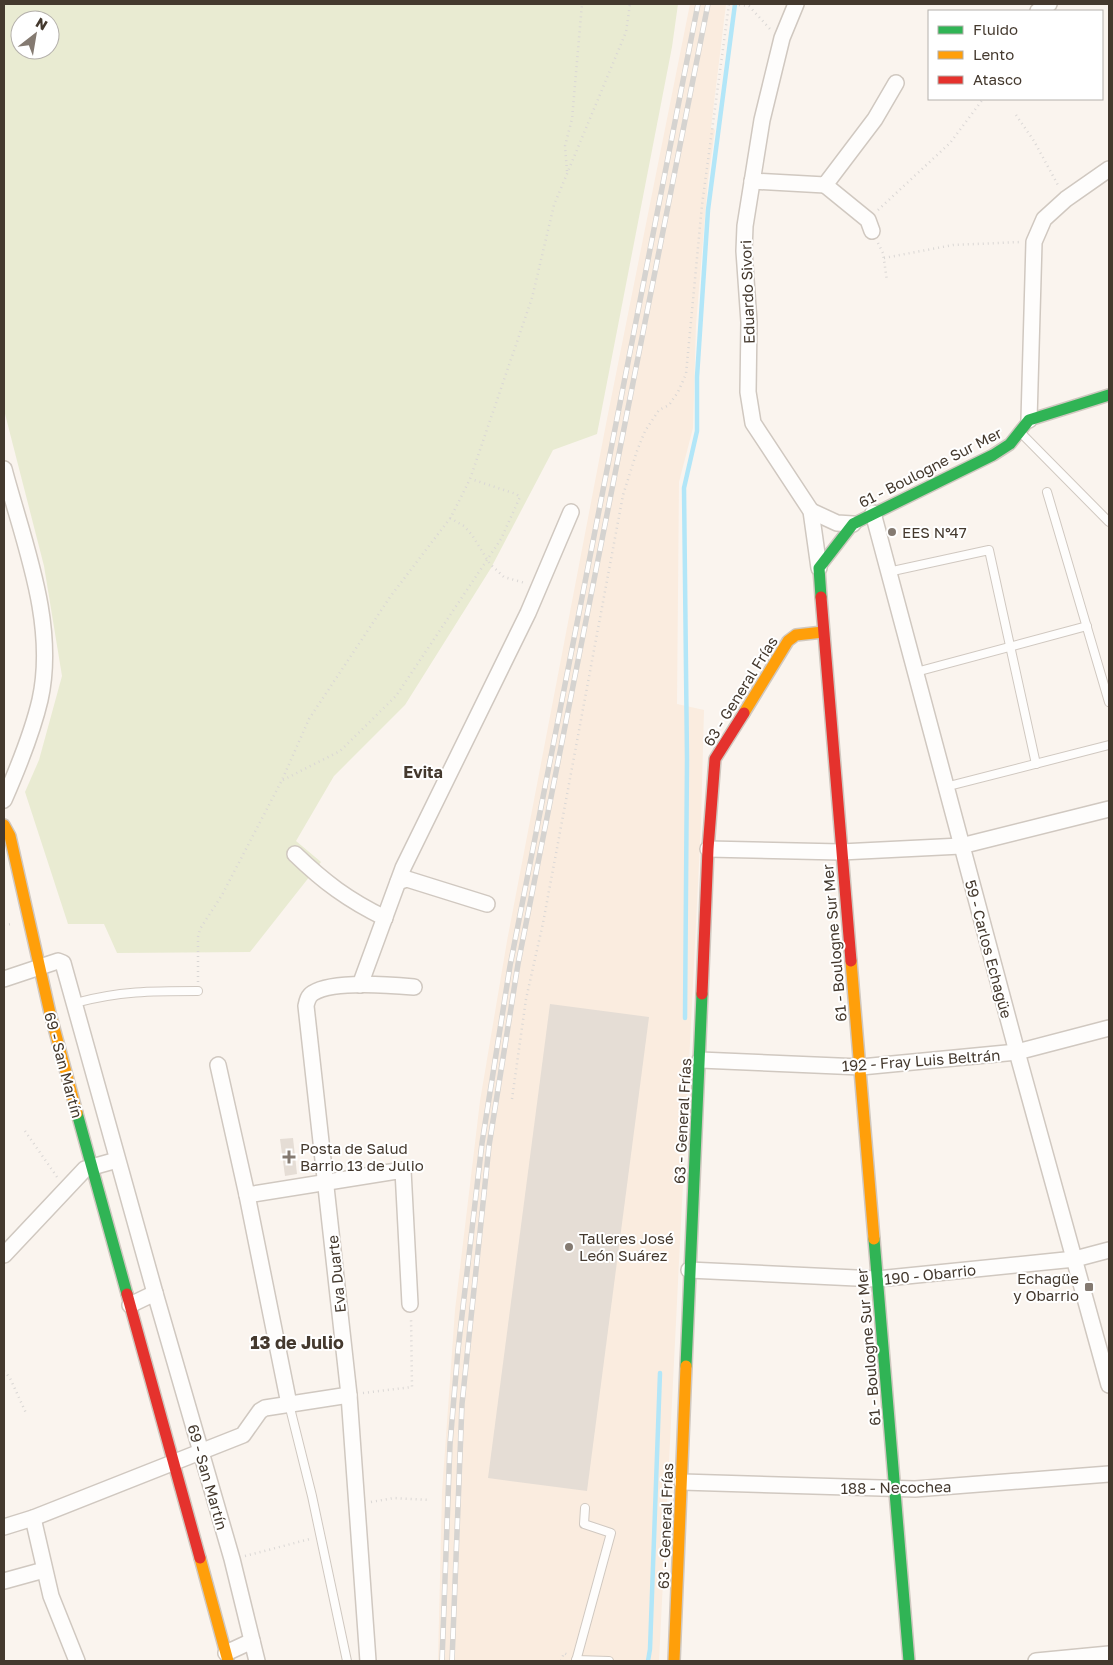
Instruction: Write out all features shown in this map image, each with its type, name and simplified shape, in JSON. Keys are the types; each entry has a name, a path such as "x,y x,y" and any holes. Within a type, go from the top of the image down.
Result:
{"street":[{"name":"Eduardo Sivori","path":"796,4 782,38 762,120 752,181 744,251 749,322 750,414 753,423 811,511 819,568"},
{"path":"825,185 875,119 896,83"},
{"path":"1025,426 1034,242 1044,219 1066,199 1109,169"},
{"path":"752,181 825,185 870,225"},
{"name":"61 - Boulogne Sur Mer","path":"909,1661 819,568 853,524 992,455 1010,444 1025,426 1109,395"},
{"path":"4,469 36,591 42,628 43,652 40,699 26,745 4,800"},
{"path":"811,511 836,523 853,524"},
{"path":"360,985 398,882 539,586 571,512"},
{"name":"59 - Carlos Echagüe","path":"873,513 945,787 1109,1385"},
{"name":"63 - General Frías","path":"674,1661 708,849 715,759 788,641 796,635 823,632"},
{"path":"708,849 841,852 961,846 1109,809"},
{"name":"69 - San Martín","path":"4,825 10,836 50,1013 227,1657"},
{"path":"295,854 330,887 356,904 384,918"},
{"path":"398,882 407,879 487,904"},
{"name":"69 - San Martín","path":"40,966 58,961 63,963 117,1160 232,1560 257,1661"},
{"path":"4,980 40,966"},
{"name":"Eva Duarte","path":"368,1661 349,1395 327,1182 306,1006 308,998 313,993 342,986 414,987"},
{"name":"192 - Fray Luis Beltrán","path":"700,1060 861,1067 1017,1052 1109,1028"},
{"path":"218,1065 247,1195 288,1404"},
{"path":"4,1255 86,1169 117,1160"},
{"path":"247,1195 403,1170 410,1304"},
{"name":"190 - Obarrio","path":"689,1270 877,1279 1075,1259 1109,1250"},
{"path":"130,1305 155,1293"},
{"path":"4,1526 34,1518 243,1435 265,1408 349,1395"},
{"name":"188 - Necochea","path":"682,1482 896,1490 1109,1474"},
{"path":"34,1518 51,1596 77,1661"},
{"path":"4,1581 44,1570"},
{"path":"227,1657 252,1640"},
{"path":"1036,1661 1109,1654"}],"lane":[{"path":"1025,426 1109,522"},
{"path":"1047,492 1109,702"},
{"path":"888,572 989,550 1036,764"},
{"path":"916,672 1011,648 1087,626"},
{"path":"945,787 1109,745"},
{"path":"74,1003 105,995 137,991 198,991"},
{"path":"288,1404 321,1536 347,1661"},
{"path":"585,1508 584,1524 611,1533 576,1661 609,1661"}],"path":[{"path":"568,171 565,146 572,119 582,4"},
{"path":"198,991 198,937 200,928 222,895 282,780 309,719 390,597 450,518 470,479 532,298 554,205 626,32 630,4"},
{"path":"512,1099 526,999 543,923 623,495 637,451 646,431 659,410 669,405 678,392 686,374 702,205 730,4 749,6 777,36 782,38"},
{"path":"887,281 884,258 870,225 950,143 982,100"},
{"path":"1016,115 1034,141 1066,199"},
{"path":"884,258 953,245 1034,242"},
{"path":"282,780 340,751 396,696 501,539 520,497 470,479"},
{"path":"450,518 464,526 487,559 504,577 539,586"},
{"path":"25,1131 65,1189"},
{"path":"349,1395 412,1388 410,1304"},
{"path":"4,1371 10,1378 26,1413"},
{"path":"357,1503 394,1498 428,1500"},
{"path":"232,1560 321,1536"}],"shaded area":[{"path":"690,4 726,4 711,128 715,130 708,180 696,325 693,428 679,482 677,704 704,710 701,824 659,1661 438,1661 442,1492 455,1310 480,1101 507,941 606,424"}],"green space":[{"path":"4,4 678,4 672,47 597,434 553,450 491,568 405,705 334,776 296,841 321,862 250,952 117,953 104,924 68,924 25,792 39,760 62,676 44,566 4,410"}],"building":[{"name":"Talleres José León Suárez","path":"550,1004 649,1017 587,1491 488,1478"},
{"name":"Posta de Salud Barrio 13 de Julio","path":"293,1138 297,1174 285,1176 280,1139"}],"waterway":[{"path":"685,1018 687,759 684,488 697,431 697,377 708,210 735,4"},
{"path":"648,1661 660,1373"}],"railway":[{"path":"442,1661 450,1444 458,1350 482,1143 510,966 698,4"},
{"path":"452,1661 462,1404 489,1146 518,964 708,4"}],"traffic: fast":[{"path":"821,597 819,568 853,524 993,455 1010,444 1029,420 1109,395"},
{"path":"686,1366 702,994"},
{"path":"77,1113 127,1294"},
{"path":"874,1239 909,1661"}],"traffic: slow":[{"path":"744,713 788,641 796,635 823,632"},
{"path":"4,825 10,836 50,1013 77,1113"},
{"path":"851,961 874,1239"},
{"path":"674,1661 686,1366"},
{"path":"200,1558 228,1661"}],"traffic: jam":[{"path":"821,597 851,961"},
{"path":"702,994 708,849 715,759 744,713"},
{"path":"127,1294 200,1558"}],"place":[{"name":"EES N°47","path":"892,532"},
{"name":"Posta de Salud Barrio 13 de Julio","path":"289,1157"},
{"name":"Talleres José León Suárez","path":"569,1247"},
{"name":"Echagüe y Obarrio","path":"1089,1287"}],"district":[{"name":"Evita","path":"423,772"},
{"name":"13 de Julio","path":"297,1342"}]}
